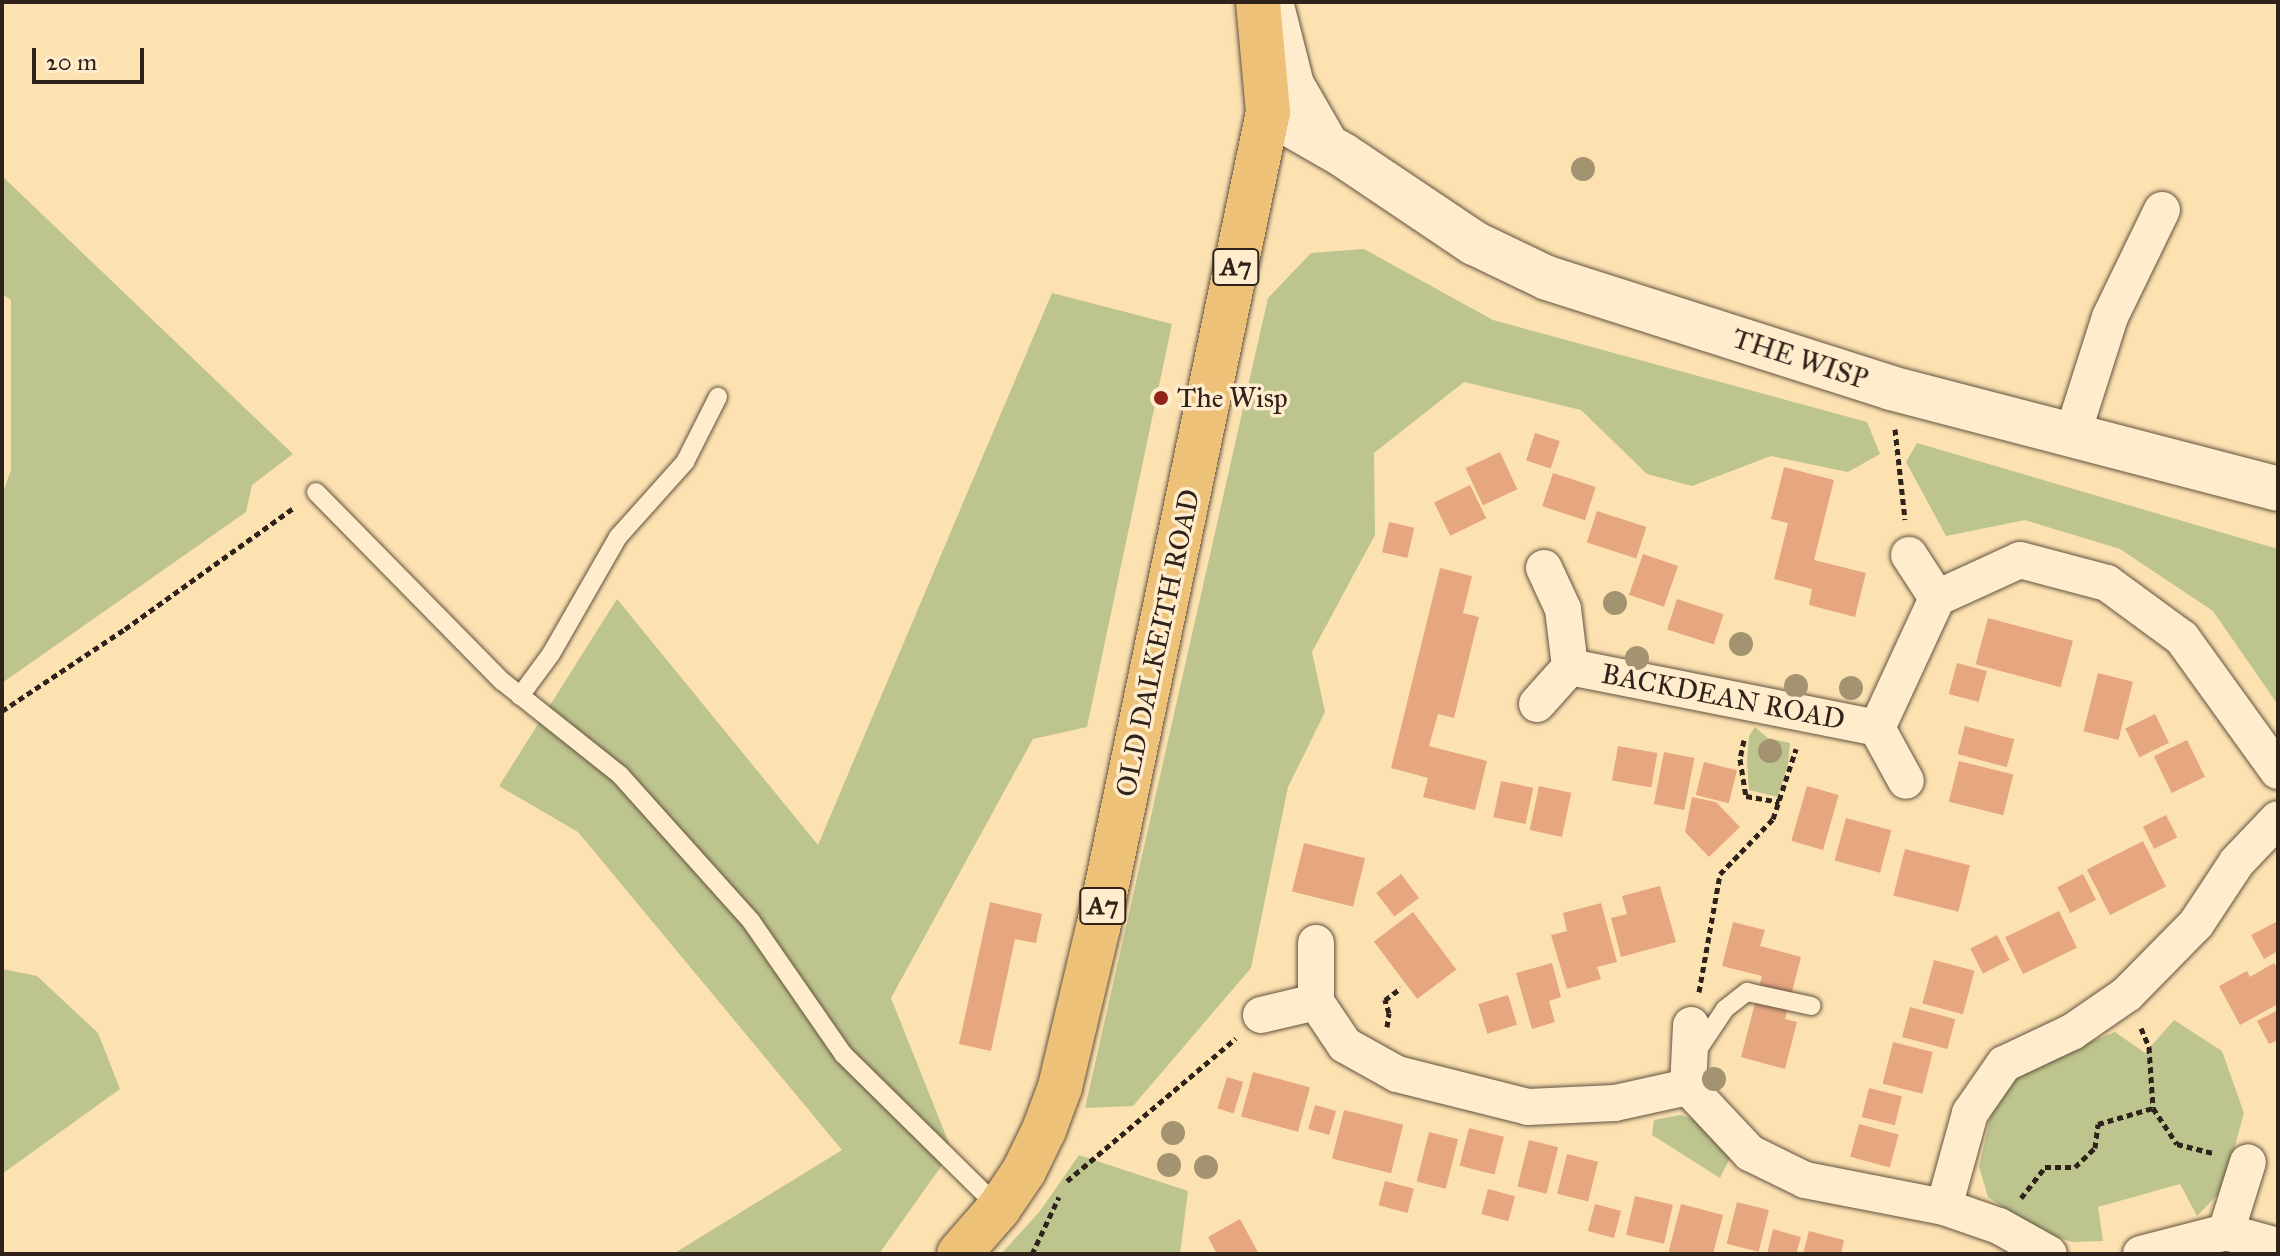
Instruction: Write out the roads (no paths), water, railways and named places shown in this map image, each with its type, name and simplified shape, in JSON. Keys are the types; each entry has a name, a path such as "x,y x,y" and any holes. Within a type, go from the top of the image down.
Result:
{"main road":[{"name":"OLD DALKEITH ROAD","path":"959,1254 999,1208 1024,1171 1060,1087 1098,928 1268,112 1258,2"}],"street":[{"path":"1271,2 1292,85 1327,146"},
{"name":"THE WISP","path":"1268,112 1327,146 1474,243 1547,278 1891,388 2278,489"},
{"path":"2072,436 2110,317 2162,210"},
{"path":"1909,555 1937,598 2020,560 2107,583 2182,638 2278,771"},
{"name":"BACKDEAN ROAD","path":"1537,704 1570,667 1563,609 1544,568"},
{"name":"BACKDEAN ROAD","path":"1877,728 1937,598"},
{"name":"BACKDEAN ROAD","path":"1570,667 1877,728"},
{"name":"BACKDEAN ROAD","path":"1877,728 1906,781"},
{"path":"1944,1207 1970,1113 2004,1064 2072,1032 2127,994 2196,924 2237,862 2278,819"},
{"path":"1316,943 1316,1002 1345,1045 1397,1074 1528,1107 1615,1103 1688,1075"},
{"path":"1261,1015 1316,1002"},
{"path":"1691,1025 1688,1075 1750,1153 1805,1180 1944,1207 1999,1226 2049,1254"},
{"path":"2226,1232 2248,1162"},
{"path":"2141,1254 2226,1232 2278,1246"}],"lane":[{"path":"520,696 551,654 618,537 685,462 718,397"},
{"path":"316,492 502,681 620,775 751,921 843,1054 999,1208"},
{"path":"1688,1075 1725,1009 1747,992 1812,1006"}],"place":[{"name":"The Wisp","path":"1161,398"}]}
